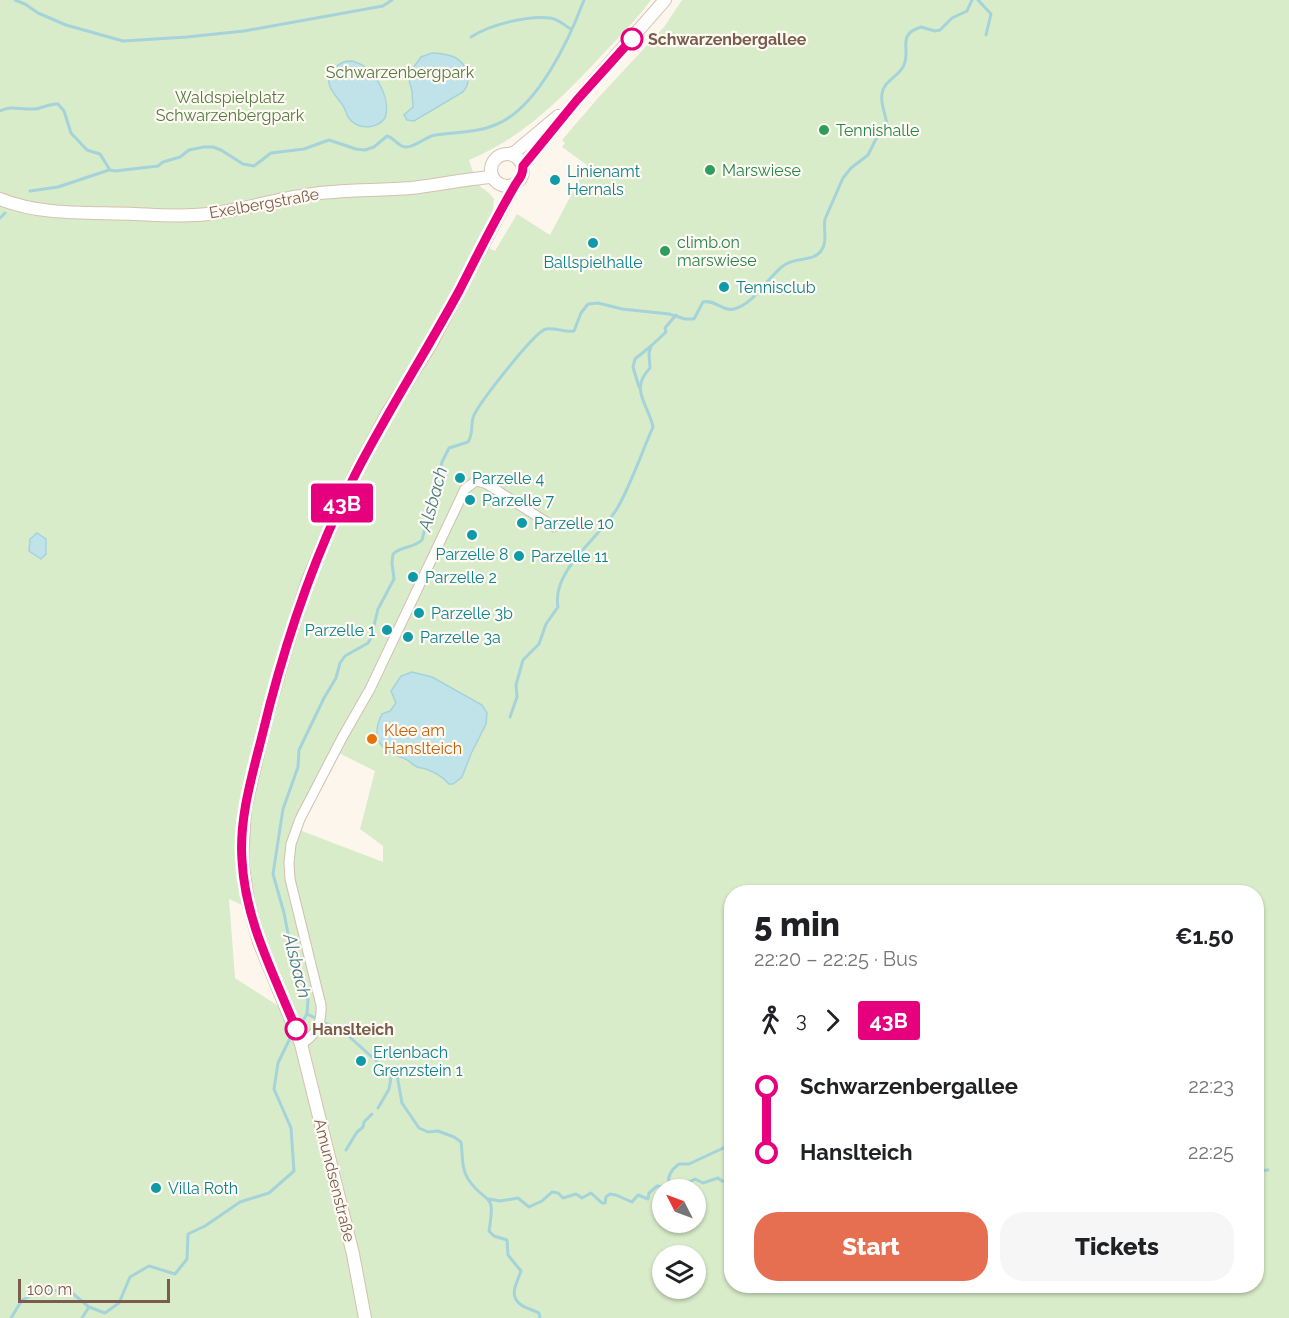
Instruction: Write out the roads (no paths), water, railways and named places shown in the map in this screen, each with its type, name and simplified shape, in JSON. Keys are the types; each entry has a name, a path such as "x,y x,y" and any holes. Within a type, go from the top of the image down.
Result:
{"main road":[{"path":"496,181 507,187 515,184 522,176 523,166 577,100 665,0"},
{"path":"497,215 496,181 491,164 498,156 515,152 577,100"},
{"path":"510,154 518,158 523,166"},
{"name":"Exelbergstraße","path":"457,180 491,164"},
{"name":"Exelbergstraße","path":"3,200 46,211 205,214 244,209 304,195 334,191 411,188 457,180 496,181"},
{"name":"Amundsenstraße","path":"365,1318 354,1254 300,1041 256,931 248,902 242,860 245,809 285,649 308,580 327,535 387,414 435,335 515,184"}],"street":[{"path":"300,1041 310,1039 318,1027 321,1005 290,879 290,854 300,819 342,738 358,714 465,489 476,481 487,484 554,527"}],"water":[{"path":"432,53 450,55 459,60 469,75 467,86 463,92 414,121 407,120 404,115 413,107 409,80 411,71 421,57"},
{"path":"352,61 360,64 374,76 383,92 386,101 385,118 377,125 366,127 352,121 330,86 329,78 335,68 343,62"},
{"path":"37,533 46,539 46,554 41,559 29,551 30,539"},
{"path":"412,672 432,677 482,705 487,713 486,724 462,777 453,784 449,784 435,773 417,767 390,752 384,748 378,738 378,723 382,714 390,711 396,703 391,691 401,676"}],"waterway":[{"path":"15,0 66,25 123,41 244,31 383,6 392,0"},
{"path":"0,111 13,108 37,109 58,104 64,111 71,133 87,150 100,154 110,170 115,171 158,166 163,162 180,157 189,150 204,147 221,150 243,164 254,166 271,153 304,149 329,140 365,150 374,147 387,136 401,146 410,147 432,136 488,128 510,117 525,104 550,72 570,34 584,0"},
{"name":"Alsbach","path":"299,1027 307,1014 308,1000 292,954 273,874 283,809 298,767 299,750 336,678 340,663 345,656 368,643 371,638 378,609 394,579 393,554 422,540 442,462 449,448 468,442 473,418 479,407 531,342 546,329 574,331 581,313 588,304 598,303 622,309 694,319 703,302 734,309 755,296 787,263 817,255 824,244 825,219 843,178 851,168 868,155 876,139 887,127 882,102 883,90 904,65 906,38 913,30 921,27 940,30 952,18 967,11 972,0"},
{"path":"978,0 991,14 986,35"},
{"path":"471,37 498,25 541,17 553,18 571,29"},
{"path":"30,191 58,187 109,170"},
{"path":"0,218 5,213"},
{"path":"510,717 517,697 516,685 523,660 539,644 546,624 558,607 558,593 562,580 569,567 618,507 628,488 653,427 640,390 644,376 650,368 649,353 651,346 666,332 665,328 676,315"},
{"path":"639,387 633,367 635,359 651,346"},
{"path":"307,1014 344,1032 382,1066 397,1075 402,1103 419,1128 428,1132 438,1131 461,1142 466,1175 490,1203 489,1231 494,1236 507,1240 508,1255 521,1271 514,1292 516,1300 539,1313 540,1318"},
{"name":"Alsbach","path":"11,1318 22,1300 45,1289 72,1293 89,1307 105,1313 119,1303 130,1277 149,1266 175,1274 187,1259 188,1234 205,1226 240,1202 269,1193 294,1171 291,1128 274,1089 278,1063 292,1034"},
{"path":"378,1108 389,1089 392,1072"},
{"path":"346,1150 357,1132 363,1127 364,1122 372,1114"},
{"path":"669,1179 671,1172 679,1164 689,1164 724,1148"},
{"path":"1264,1170 1268,1170"},
{"path":"489,1199 500,1201 518,1198 529,1207 542,1201 552,1192 558,1193 563,1198 576,1194 582,1198 591,1193 602,1203 605,1203 606,1197 610,1194 632,1202 638,1195 648,1199 649,1193 657,1186 676,1186 695,1179 703,1183 718,1178 724,1181"},
{"path":"82,1318 89,1307"}],"place":[{"name":"Schwarzenbergallee","path":"632,39"},
{"name":"Tennishalle","path":"824,130"},
{"name":"Marswiese","path":"710,170"},
{"name":"Linienamt Hernals","path":"555,180"},
{"name":"Ballspielhalle","path":"593,243"},
{"name":"climb.on marswiese","path":"665,251"},
{"name":"Tennisclub","path":"724,287"},
{"name":"Parzelle 4","path":"460,478"},
{"name":"Parzelle 7","path":"470,500"},
{"name":"Parzelle 10","path":"522,523"},
{"name":"Parzelle 8","path":"472,535"},
{"name":"Parzelle 11","path":"519,556"},
{"name":"Parzelle 2","path":"413,577"},
{"name":"Parzelle 3b","path":"419,613"},
{"name":"Parzelle 1","path":"387,630"},
{"name":"Parzelle 3a","path":"408,637"},
{"name":"Klee am Hanslteich","path":"372,739"},
{"name":"Hanslteich","path":"296,1029"},
{"name":"Erlenbach Grenzstein 1","path":"361,1061"},
{"name":"Villa Roth","path":"156,1188"}],"park label":[{"name":"Schwarzenbergpark","path":"400,72"},
{"name":"Waldspielplatz Schwarzenbergpark","path":"230,106"}]}
